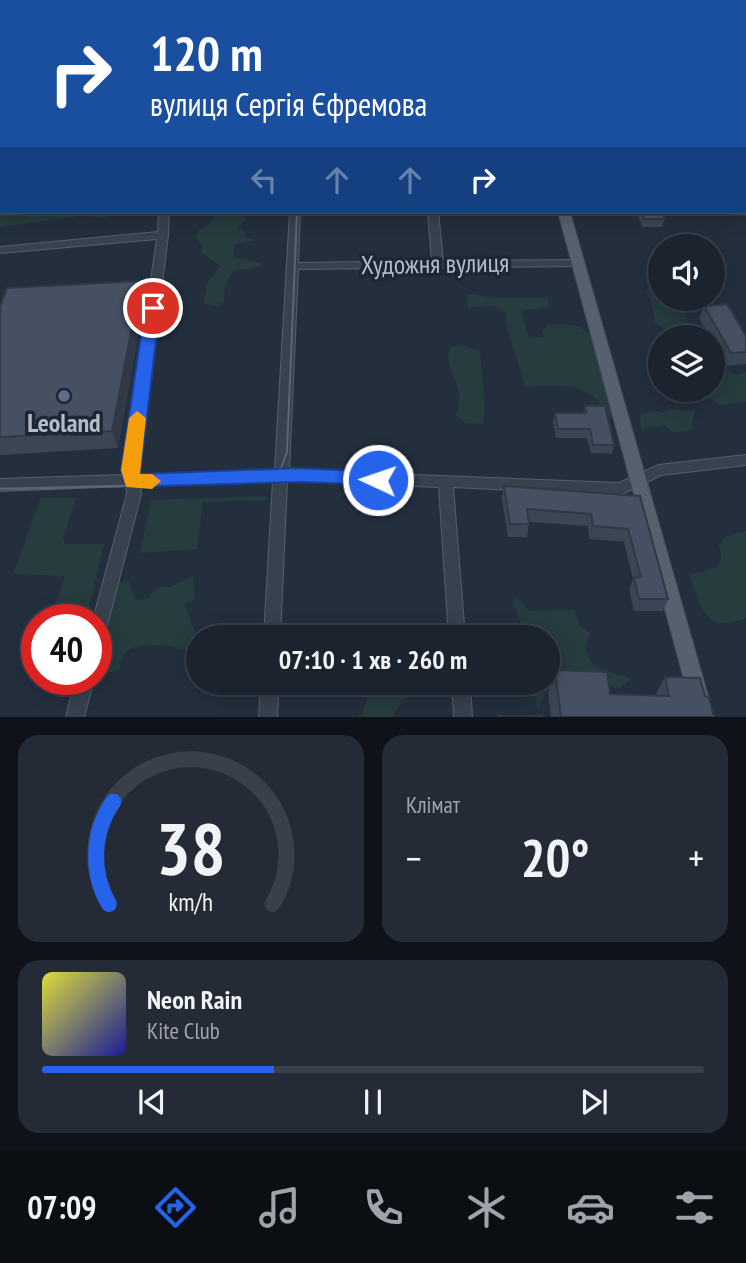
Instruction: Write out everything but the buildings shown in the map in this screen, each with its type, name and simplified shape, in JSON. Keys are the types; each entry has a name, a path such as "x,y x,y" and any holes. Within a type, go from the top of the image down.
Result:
{"main road":[{"path":"565,214 704,717"}],"street":[{"path":"105,604 134,494 130,470 159,267 163,214"},
{"path":"273,625 295,214"},
{"path":"433,214 438,264"},
{"path":"0,250 163,235"},
{"name":"Художня вулиця","path":"292,266 578,263"},
{"path":"0,485 280,475 620,489 659,470 746,460"},
{"path":"446,482 456,625"},
{"path":"75,717 81,695"},
{"path":"268,717 269,695"},
{"path":"462,695 463,717"}],"green space":[{"path":"0,214 113,214 103,218 80,216 0,227"},
{"path":"216,214 243,214 246,219 236,229 243,230 246,238 258,240 236,244 233,257 260,263 260,267 233,271 225,285 224,301 218,307 204,303 207,283 221,266 201,253 203,247 196,237 199,230 208,225"},
{"path":"474,294 493,298 548,298 549,307 521,311 529,338 544,337 542,331 548,325 560,324 576,326 590,335 614,418 607,418 594,397 584,391 562,386 525,387 506,324 506,312 493,306 468,308 466,296"},
{"path":"653,311 684,311 689,325 659,325 655,322"},
{"path":"462,345 480,351 485,408 483,424 465,423 456,415 459,395 448,353 451,347"},
{"path":"725,368 735,375 746,372 746,402 720,405 715,402 725,402"},
{"path":"670,409 695,411 691,429 677,433 665,425 641,430 640,415 655,410 663,413"},
{"path":"267,496 267,500 203,502 197,549 140,553 151,500"},
{"path":"41,498 76,498 63,537 65,544 104,544 90,604 55,604 65,576 13,574"},
{"path":"746,531 746,618 721,623 713,620 701,607 689,575 718,567 721,557 719,544 725,537"},
{"path":"193,576 195,600 184,604 193,625 186,625 186,651 168,646 138,646 126,652 119,671 112,672 111,604 116,583 129,581 135,600 147,599 157,587 170,587"},
{"path":"518,597 529,611 575,610 580,626 590,633 585,649 593,666 631,679 619,689 575,681 560,683 560,625 522,625 512,601"},
{"path":"369,695 405,695 393,717 356,717 362,714"},
{"path":"535,695 544,695 538,708"}],"tram line":[{"path":"280,470 287,452 297,214"},
{"path":"0,489 243,483 267,479 280,470"}],"slow traffic":[{"path":"137,418 130,470 132,482 152,481"}],"place":[{"name":"Leoland","path":"64,396"}],"route":[{"path":"153,308 130,470 132,482 299,475 378,480"}]}
